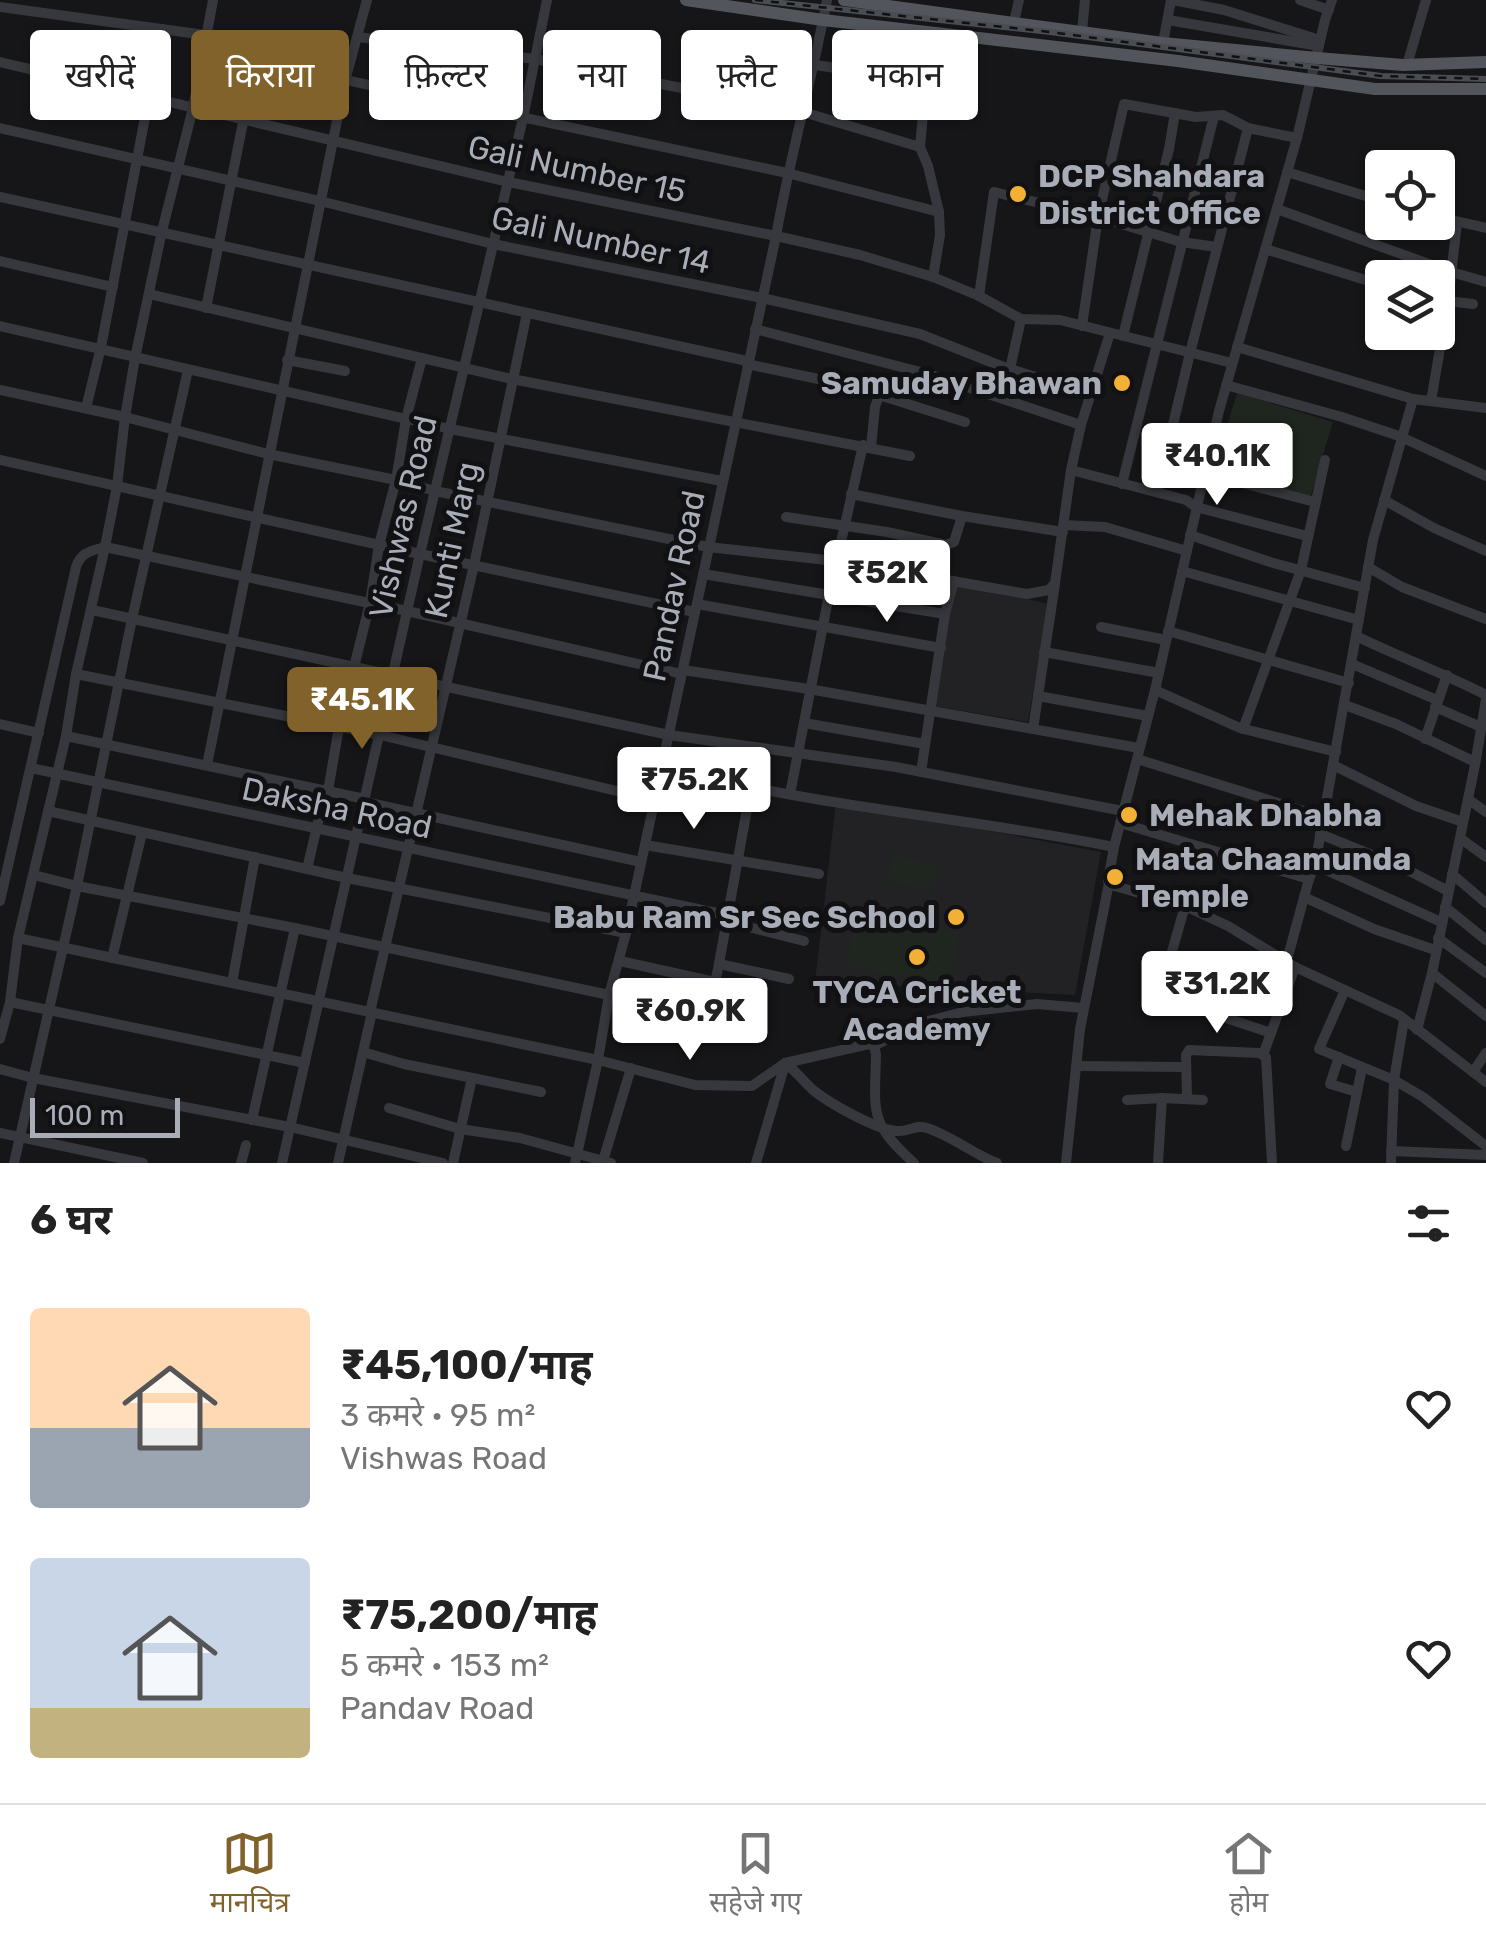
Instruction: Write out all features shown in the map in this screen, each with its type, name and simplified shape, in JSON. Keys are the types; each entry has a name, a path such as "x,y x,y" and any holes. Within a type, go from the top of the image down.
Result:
{"main road":[{"path":"686,0 822,25 1161,58 1374,89 1486,90"},
{"path":"844,0 1163,43 1319,48 1407,65 1486,62"}],"street":[{"path":"206,30 214,0"},
{"path":"349,65 367,0"},
{"name":"Vishwas Road","path":"523,118 546,0"},
{"name":"Pandav Road","path":"812,76 827,0"},
{"path":"1014,22 1018,0"},
{"path":"1082,31 1085,0"},
{"path":"1163,43 1172,0 1224,10 1319,48"},
{"path":"1066,1163 1083,1008 1110,884 1109,868 1226,385 1297,138 1330,5 1300,0"},
{"path":"1407,65 1426,0"},
{"path":"0,7 162,30"},
{"path":"1168,20 1319,48"},
{"path":"359,33 536,53 681,85"},
{"name":"Gali Number 15","path":"0,62 30,69"},
{"path":"815,64 926,81 920,147 928,166 940,236 933,277"},
{"path":"1082,326 1098,217 1124,104 1196,117 1223,116 1248,128 1297,138"},
{"path":"1123,336 1176,113"},
{"path":"812,115 920,147"},
{"path":"1122,484 1214,116"},
{"path":"0,1039 10,1002 18,938 105,547 135,358 191,117"},
{"path":"523,118 787,173 938,212"},
{"path":"86,408 144,120"},
{"path":"206,308 243,120"},
{"name":"Gali Number 15","path":"247,120 508,182 860,255 933,277 1022,319"},
{"path":"206,765 336,120"},
{"name":"Vishwas Road","path":"282,1163 523,120"},
{"name":"Pandav Road","path":"576,1159 801,120"},
{"name":"Gali Number 14","path":"0,128 493,244 920,334 1057,384"},
{"path":"1157,492 1248,128"},
{"path":"1287,172 1365,195"},
{"path":"980,296 994,192 1217,248"},
{"path":"0,197 870,390 965,422"},
{"path":"1277,208 1418,260"},
{"path":"1452,260 1457,222 1486,228"},
{"path":"1266,249 1365,280"},
{"path":"0,261 112,287"},
{"path":"1455,273 1486,282"},
{"path":"149,294 512,379 910,456"},
{"path":"1455,302 1473,304"},
{"name":"Kunti Marg","path":"338,1163 474,565 526,313"},
{"path":"1010,370 1022,319 1060,320 1232,363"},
{"path":"0,326 450,429 722,481"},
{"path":"755,329 928,374 1081,425"},
{"path":"1033,730 1071,470 1110,333"},
{"path":"1237,347 1413,399 1486,408"},
{"path":"1432,401 1437,350"},
{"path":"328,791 422,358"},
{"path":"288,360 345,371"},
{"path":"14,1163 188,370"},
{"path":"1226,385 1342,417 1402,438 1486,476"},
{"path":"0,390 268,454 708,547 836,561 1027,594 1049,590 1055,583"},
{"path":"790,794 843,526 879,395"},
{"path":"1263,1055 1315,865 1368,568 1413,399"},
{"path":"0,460 474,565 696,608 941,648"},
{"path":"1242,729 1301,570 1325,460"},
{"path":"1071,470 1307,536"},
{"path":"1204,472 1315,502"},
{"path":"852,494 962,516 1064,528 1105,527 1186,550"},
{"path":"1384,500 1486,551"},
{"path":"786,517 946,545 957,538 962,516"},
{"path":"1190,535 1364,588"},
{"path":"0,901 76,567 84,553 105,547 682,672 809,689 1138,753 1323,817"},
{"path":"1368,568 1402,587 1486,618"},
{"path":"1182,571 1359,620"},
{"path":"703,574 945,614"},
{"path":"921,772 945,614 954,581"},
{"path":"92,610 668,735 921,772 1121,817 1309,879"},
{"path":"1101,627 1167,635 1349,682"},
{"path":"1356,636 1416,665 1447,675 1486,697 1479,766 1468,799 1417,1030"},
{"path":"1044,652 1158,672"},
{"path":"1352,664 1481,728"},
{"path":"76,674 339,727 654,800"},
{"path":"1426,739 1447,675"},
{"path":"1154,690 1242,729 1336,752"},
{"path":"1038,696 1148,716"},
{"path":"1345,704 1479,766"},
{"path":"804,722 925,744"},
{"path":"0,724 39,732"},
{"path":"66,736 641,862"},
{"path":"1333,765 1416,806 1463,822"},
{"name":"Daksha Road","path":"31,768 634,896 804,941"},
{"path":"712,778 751,788 1114,847"},
{"path":"34,875 609,995 701,998 707,997 715,982 751,788"},
{"path":"1468,799 1486,812"},
{"path":"308,869 322,805"},
{"path":"48,810 348,878 626,933"},
{"path":"112,958 142,832"},
{"path":"1320,834 1448,890"},
{"path":"1460,838 1486,857"},
{"path":"645,845 819,874"},
{"path":"232,983 254,857"},
{"path":"1315,865 1441,922"},
{"path":"1452,874 1486,903"},
{"path":"1110,884 1184,906 1228,926 1404,1020 1486,1082"},
{"path":"1304,897 1374,929 1436,944 1486,974"},
{"path":"1184,906 1162,992 1167,998 1271,1033"},
{"path":"1444,907 1486,940"},
{"path":"252,1120 296,928"},
{"path":"18,938 598,1060 694,1085 752,1086 785,1063 857,1046 874,1046 913,1025 963,1012 1037,1004 1083,1008"},
{"path":"620,961 715,982"},
{"path":"718,964 789,979"},
{"path":"1432,973 1486,1016"},
{"path":"1345,990 1320,1049 1394,1080 1423,1097 1486,1146"},
{"path":"10,1002 305,1063"},
{"path":"1404,1020 1394,1080 1391,1157 1486,1155"},
{"path":"874,1046 875,1110 895,1146 914,1163"},
{"path":"1188,1098 1187,1052 1193,1049 1263,1055 1267,1062 1272,1163"},
{"path":"363,1052 541,1092"},
{"path":"1473,1072 1486,1053"},
{"path":"1339,1057 1330,1084 1357,1092"},
{"path":"785,1063 840,1108 898,1132 921,1125 997,1163"},
{"path":"756,1163 785,1063"},
{"path":"1076,1066 1186,1067"},
{"path":"389,1108 460,1129 520,1138 576,1159 607,1162 631,1068"},
{"path":"1346,1146 1362,1068"},
{"path":"0,1069 290,1127 443,1163"},
{"path":"452,1163 472,1078"},
{"path":"1158,1163 1162,1098"},
{"path":"1127,1100 1203,1100"},
{"path":"0,1133 143,1163"},
{"path":"241,1163 246,1145"}],"shaded area":[{"path":"1237,393 1333,422 1310,498 1212,474"},
{"path":"949,580 1048,604 1028,722 928,705"},
{"name":"Babu Ram Sr Sec School","path":"836,802 1101,852 1075,995 815,982"},
{"path":"892,856 939,864 934,890 887,882"},
{"path":"856,913 959,931 950,985 846,967"}],"railway":[{"path":"755,0 1050,32 1381,76 1486,79"}],"place":[{"name":"DCP Shahdara District Office","path":"1018,194"},
{"name":"Samuday Bhawan","path":"1122,383"},
{"name":"Mehak Dhabha","path":"1129,815"},
{"name":"Mata Chaamunda Temple","path":"1115,877"},
{"name":"Babu Ram Sr Sec School","path":"956,917"},
{"name":"TYCA Cricket Academy","path":"917,957"}]}
